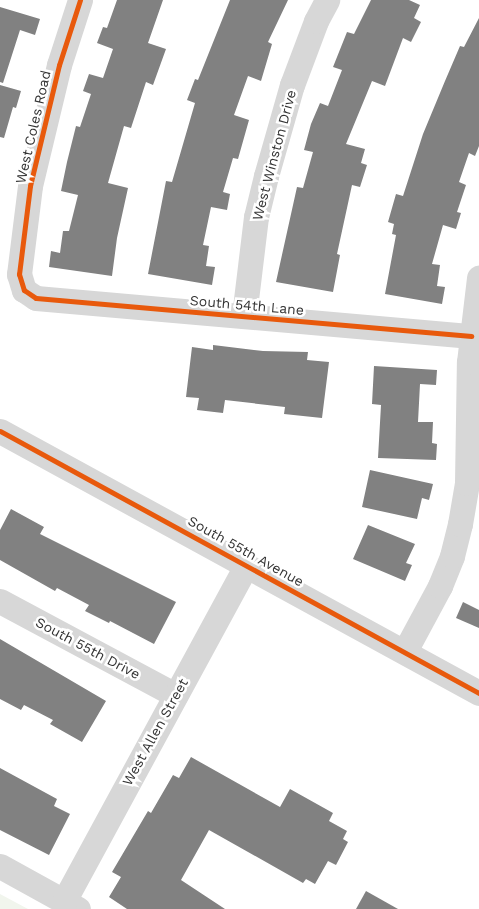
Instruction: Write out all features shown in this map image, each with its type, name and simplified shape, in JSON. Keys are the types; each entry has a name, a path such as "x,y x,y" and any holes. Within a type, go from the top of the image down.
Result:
{"street":[{"name":"West Coles Road","path":"24,290 19,274 30,186 57,74 80,0"},
{"name":"West Winston Drive","path":"244,316 256,217 268,168 292,85 316,22 327,0"},
{"path":"405,652 440,586 452,556 460,524 467,483 471,336 479,278"},
{"name":"South 54th Lane","path":"24,290 36,298 471,336"},
{"name":"South 55th Avenue","path":"0,431 247,564 479,693"},
{"name":"West Allen Street","path":"71,905 175,695 247,564"},
{"name":"South 55th Drive","path":"0,601 175,695"},
{"path":"0,866 71,905"}],"shaded area":[{"path":"0,894 28,909 0,909"}],"building":[{"path":"117,0 163,0 148,43 166,49 153,85 146,82 131,128 124,126 108,183 128,188 117,238 112,276 49,267 51,251 60,253 63,231 69,231 78,195 61,191 67,162 76,126 80,127 91,94 83,91 89,74 103,78 113,49 97,43 103,27 107,28"},
{"path":"230,0 288,0 268,42 272,44 261,81 248,76 234,115 249,120 238,159 233,158 223,192 230,194 227,210 211,207 203,245 209,246 206,266 215,267 212,285 148,274 166,181 172,182 195,103 187,100 195,79 198,80"},
{"path":"371,0 409,0 420,5 414,18 421,22 411,42 403,38 385,86 372,81 346,144 365,149 361,163 367,165 360,187 352,185 337,254 340,255 333,292 276,282 297,187 303,188 313,152 304,150 311,124 320,103 328,106 342,70 333,67 347,32 354,34"},
{"path":"0,7 40,19 35,35 20,30 3,83 0,82"},
{"path":"479,18 479,146 475,156 469,153 459,182 466,185 457,212 461,213 456,229 443,225 432,264 440,265 437,286 445,287 442,304 385,294 396,235 392,234 394,224 388,222 396,194 403,196 423,134 445,81 460,46 464,47"},
{"path":"0,85 21,91 16,108 13,107 4,138 0,137"},
{"path":"213,345 263,351 308,352 307,360 329,362 322,418 284,414 285,407 225,400 223,413 197,410 199,398 186,397 192,347 213,350"},
{"path":"374,366 437,370 436,385 420,384 418,422 433,422 432,443 437,444 436,460 378,458 381,405 372,404"},
{"path":"370,470 433,484 429,500 422,498 417,519 362,507"},
{"path":"11,509 44,527 40,534 176,602 154,644 110,621 109,623 85,611 89,605 57,588 55,591 0,560 0,530"},
{"path":"368,525 415,544 406,563 412,565 405,581 353,559"},
{"path":"463,602 479,610 479,628 456,618"},
{"path":"0,639 106,701 82,742 50,724 53,720 24,705 21,710 0,699"},
{"path":"191,757 280,807 290,789 333,813 329,821 347,831 343,839 348,842 336,865 328,861 315,884 306,879 303,883 209,830 181,880 225,909 127,909 109,897 121,877 112,872 148,811 151,813 173,775 179,778"},
{"path":"0,768 57,799 54,806 70,814 49,855 0,830"},
{"path":"366,891 398,909 356,909"}],"cycle path":[{"path":"80,0 59,65 30,186 19,274 24,290 36,298 471,336"},
{"path":"0,431 479,693"}]}
